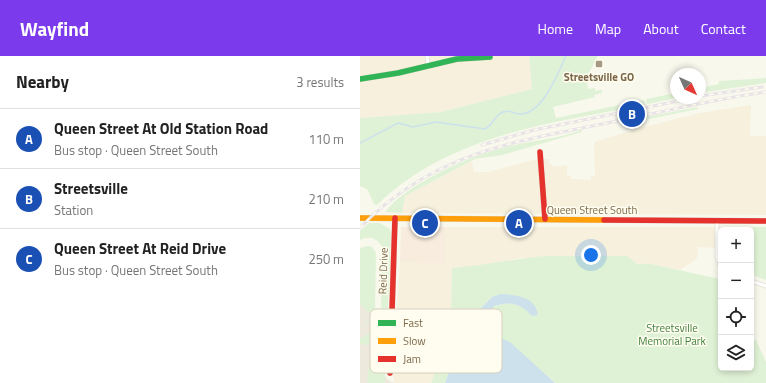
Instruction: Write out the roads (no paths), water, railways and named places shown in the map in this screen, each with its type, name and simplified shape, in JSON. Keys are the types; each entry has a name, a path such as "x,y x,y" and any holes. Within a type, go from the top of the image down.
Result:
{"main road":[{"path":"360,78 403,72 428,64 450,60 490,57"},
{"path":"540,152 545,219"},
{"name":"Queen Street South","path":"360,218 766,221"},
{"name":"Reid Drive","path":"392,309 395,218"}],"street":[{"path":"427,56 428,64"},
{"path":"717,221 717,258 719,263"},
{"path":"754,282 766,286"}],"water":[{"path":"501,294 513,295 524,298 533,304 538,315 532,316 523,308 515,304 494,306 492,309 480,309 492,297"},
{"path":"502,339 510,342 555,383 445,383 449,373 502,373"}],"waterway":[{"path":"360,143 398,123 413,127 436,122 485,129 500,113 508,111 519,114 529,112 543,100 549,91 566,56"}],"railway":[{"path":"706,95 762,87"},
{"path":"360,228 388,202 417,182 448,166 479,153 546,135 766,92"},
{"path":"482,145 534,130 670,103"}],"place":[{"name":"Streetsville GO","path":"599,64"},
{"name":"Streetsville","path":"632,114"},
{"name":"Queen Street At Reid Drive","path":"425,223"},
{"name":"Queen Street At Old Station Road","path":"519,223"}],"park label":[{"name":"Streetsville Memorial Park","path":"672,334"}]}
